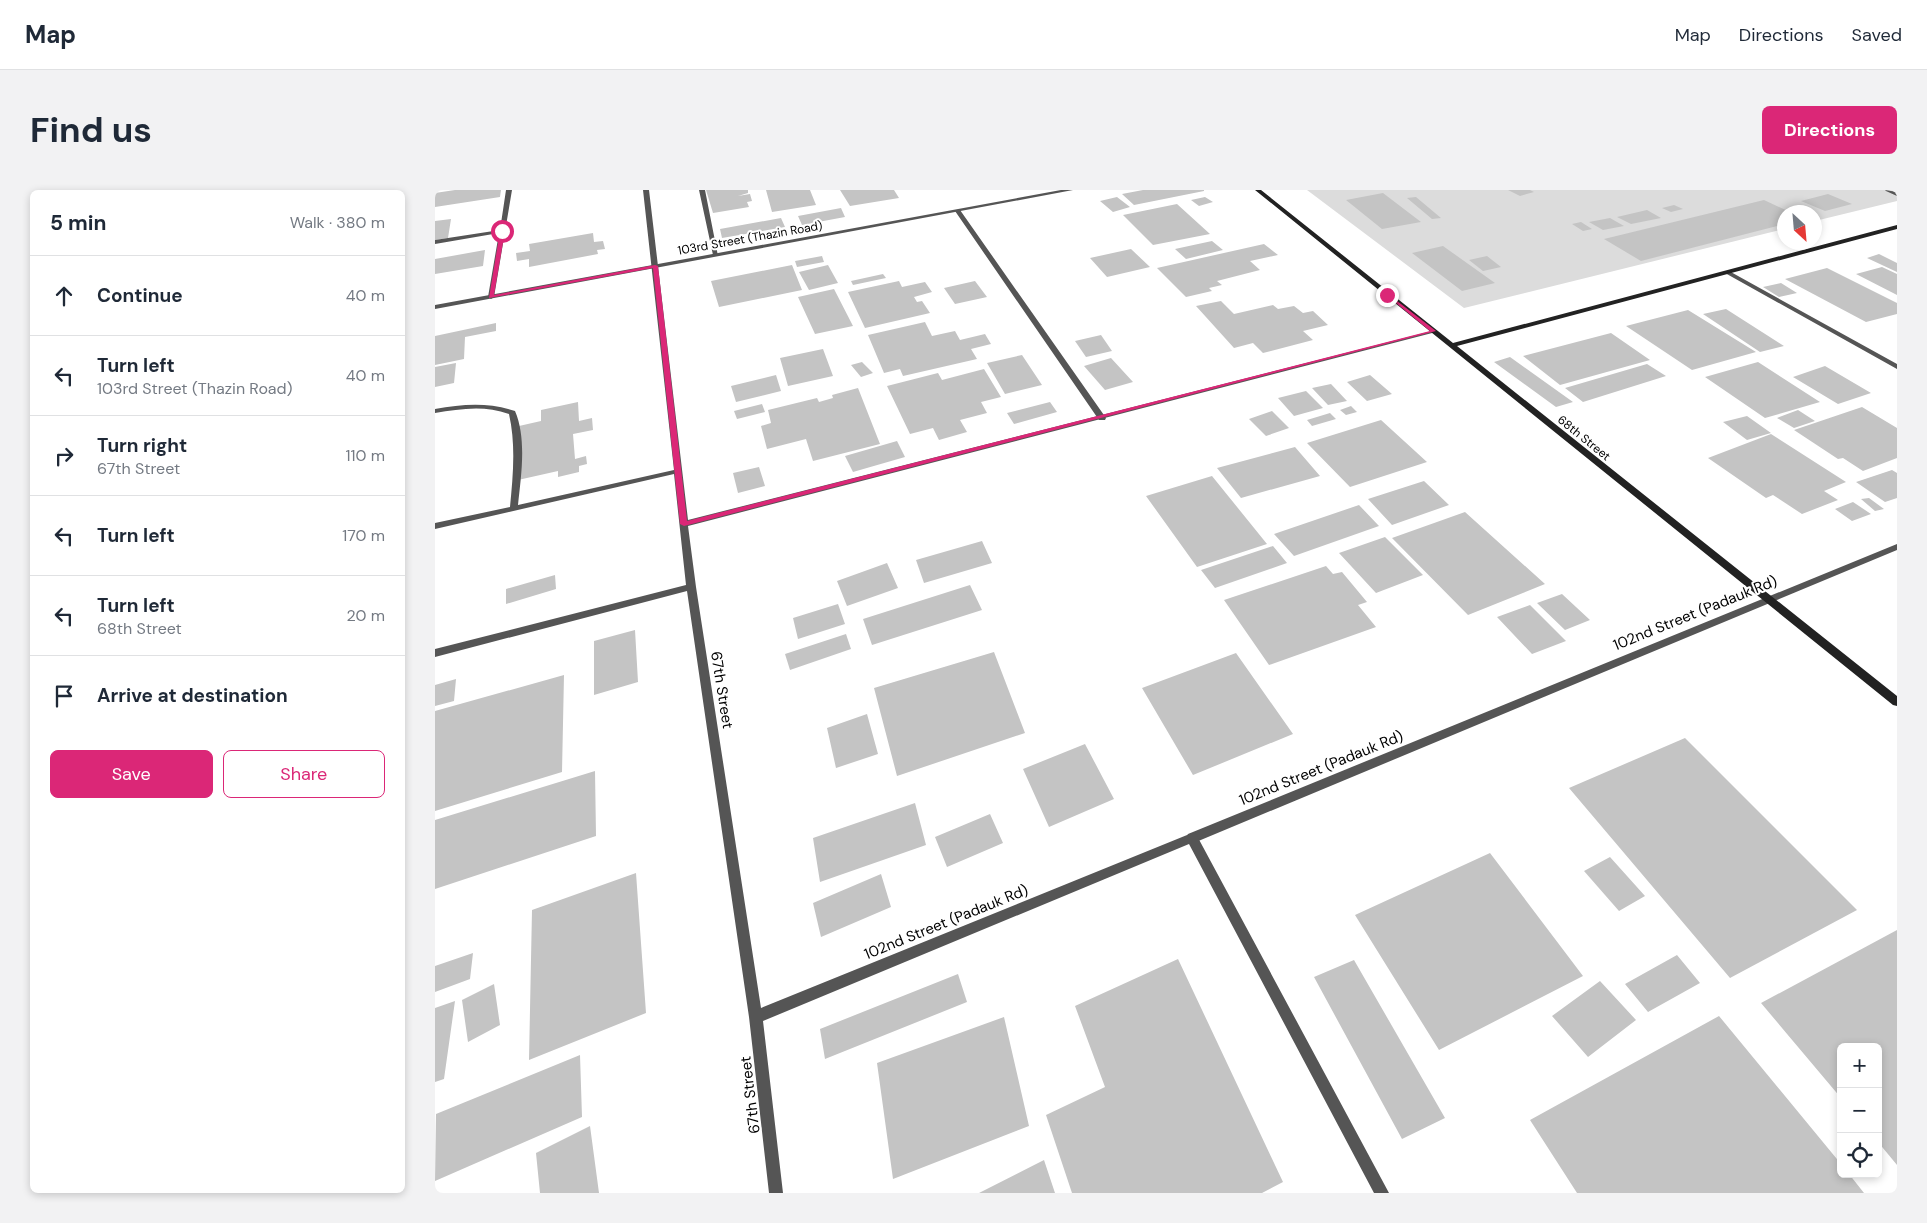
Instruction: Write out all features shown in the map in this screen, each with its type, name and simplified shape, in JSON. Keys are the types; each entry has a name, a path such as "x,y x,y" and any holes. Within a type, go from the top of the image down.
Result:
{"main road":[{"name":"68th Street","path":"1258,190 1897,702"},
{"path":"1451,345 1897,228"}],"street":[{"path":"491,297 509,190"},
{"name":"67th Street","path":"646,190 691,587 756,1017 777,1193"},
{"path":"702,190 716,255"},
{"name":"103rd Street (Thazin Road)","path":"435,307 1070,190"},
{"path":"1888,190 1897,194"},
{"path":"958,211 1102,418"},
{"path":"435,242 502,231"},
{"path":"1727,272 1897,367"},
{"path":"684,524 1102,418 1434,331"},
{"path":"435,412 485,405 501,408 512,413 516,427 517,486 513,509"},
{"path":"435,526 678,471"},
{"name":"102nd Street (Padauk Rd)","path":"756,1017 1897,547"},
{"path":"435,653 691,587"},
{"path":"1192,838 1382,1193"}],"shaded area":[{"path":"1307,190 1897,190 1897,201 1822,219 1822,205 1777,205 1777,231 1464,308"}],"building":[{"path":"455,190 501,190 500,197 435,207 435,193"},
{"path":"706,190 748,190 748,193 738,196 750,194 752,201 747,202 749,207 713,213"},
{"path":"766,190 810,190 816,205 772,212"},
{"path":"840,190 894,190 899,198 850,206"},
{"path":"1143,190 1204,191 1134,205 1122,194"},
{"path":"1508,190 1530,190 1534,192 1520,196"},
{"path":"1383,193 1421,222 1382,229 1346,200"},
{"path":"1828,194 1852,204 1825,211 1822,210 1822,205 1811,205 1801,201"},
{"path":"1117,197 1130,207 1113,212 1100,201"},
{"path":"1205,197 1213,202 1199,206 1191,200"},
{"path":"1416,197 1441,218 1432,219 1407,198"},
{"path":"1764,200 1777,206 1777,226 1641,261 1604,239"},
{"path":"1177,204 1210,234 1153,245 1123,215"},
{"path":"1674,205 1683,209 1671,212 1662,208"},
{"path":"841,208 845,217 802,225 798,216"},
{"path":"1647,210 1661,218 1631,224 1617,217"},
{"path":"781,218 785,227 722,238 720,229"},
{"path":"1610,218 1624,226 1603,230 1589,222"},
{"path":"451,219 448,238 435,240 435,221"},
{"path":"1581,222 1592,229 1583,231 1572,224"},
{"path":"593,233 594,242 603,241 605,249 597,250 598,254 529,267 529,259 517,261 516,253 530,251 529,244"},
{"path":"1212,241 1223,250 1186,259 1175,249"},
{"path":"1264,244 1278,255 1250,261 1260,270 1217,281 1222,285 1209,288 1212,291 1186,297 1157,268"},
{"path":"1443,246 1495,283 1462,291 1412,253"},
{"path":"1131,249 1150,267 1107,277 1090,258"},
{"path":"485,250 483,266 435,274 435,259"},
{"path":"1879,254 1897,263 1897,272 1867,258"},
{"path":"822,256 824,262 797,267 795,261"},
{"path":"1487,256 1501,267 1483,271 1469,260"},
{"path":"792,265 802,290 719,307 711,281"},
{"path":"828,265 838,283 809,290 799,272"},
{"path":"1882,267 1897,274 1897,295 1856,274"},
{"path":"1827,268 1897,303 1897,314 1866,322 1785,279"},
{"path":"883,274 886,278 853,285 851,281"},
{"path":"899,281 902,287 925,282 932,292 914,297 917,302 922,301 930,313 865,328 848,292"},
{"path":"975,281 987,297 955,304 944,288"},
{"path":"1781,283 1797,293 1779,297 1763,287"},
{"path":"834,289 853,326 815,334 798,297"},
{"path":"1221,301 1234,314 1273,305 1278,309 1294,306 1303,313 1313,311 1328,325 1303,331 1313,340 1263,353 1253,343 1234,348 1196,306"},
{"path":"1726,309 1784,346 1760,352 1703,314"},
{"path":"1688,310 1756,352 1692,370 1626,326"},
{"path":"925,322 932,336 955,331 960,340 985,334 991,344 971,349 977,359 903,376 900,369 884,373 868,335"},
{"path":"496,323 496,331 465,337 464,359 435,365 435,336"},
{"path":"1611,333 1650,360 1560,385 1523,356"},
{"path":"1101,335 1112,351 1086,357 1075,341"},
{"path":"823,349 833,376 788,386 780,358"},
{"path":"1022,355 1042,385 1005,394 987,363"},
{"path":"1510,357 1573,402 1556,407 1494,362"},
{"path":"1111,358 1133,382 1105,390 1084,366"},
{"path":"862,362 873,373 861,377 851,365"},
{"path":"1758,362 1820,402 1765,418 1705,377"},
{"path":"456,363 454,383 435,387 435,367"},
{"path":"1647,364 1666,376 1583,402 1565,388"},
{"path":"1825,366 1871,393 1838,404 1793,377"},
{"path":"984,369 1001,397 981,402 987,413 960,420 967,432 939,440 933,428 910,434 887,386 938,373 942,380"},
{"path":"776,375 781,391 736,402 731,386"},
{"path":"1370,375 1392,394 1367,401 1347,382"},
{"path":"1331,384 1347,401 1328,405 1312,388"},
{"path":"858,388 880,444 813,461 806,439 767,449 761,426 771,423 768,410 817,398 819,402 833,398 832,395"},
{"path":"1306,391 1323,408 1294,416 1278,398"},
{"path":"578,402 579,421 592,418 593,430 573,434 575,459 586,456 587,464 579,466 579,472 558,477 558,471 518,480 519,426 541,421 541,410"},
{"path":"1050,402 1057,412 1014,424 1007,413"},
{"path":"762,404 765,412 737,419 734,411"},
{"path":"1351,406 1357,412 1346,415 1340,410"},
{"path":"1862,407 1897,428 1897,458 1863,471 1843,458 1838,459 1794,430"},
{"path":"1798,410 1815,421 1794,428 1777,418"},
{"path":"1272,411 1289,428 1266,436 1249,419"},
{"path":"1330,413 1336,419 1312,426 1307,420"},
{"path":"1747,416 1771,433 1747,440 1723,422"},
{"path":"1381,420 1427,462 1350,487 1307,443"},
{"path":"1771,434 1846,482 1824,491 1838,500 1802,514 1773,495 1766,498 1708,458"},
{"path":"897,441 905,457 853,472 845,456"},
{"path":"1295,447 1320,476 1241,498 1217,468"},
{"path":"759,467 765,486 738,493 733,473"},
{"path":"1892,470 1897,473 1897,498 1885,502 1856,482"},
{"path":"1212,476 1267,544 1197,567 1146,496"},
{"path":"1424,481 1449,505 1392,525 1368,499"},
{"path":"1869,498 1884,509 1875,511 1861,499"},
{"path":"1853,502 1871,514 1852,521 1835,509"},
{"path":"1359,505 1379,526 1294,556 1274,534"},
{"path":"1465,512 1545,584 1468,615 1392,538"},
{"path":"1385,537 1423,575 1376,593 1339,553"},
{"path":"982,541 992,563 924,583 916,560"},
{"path":"1273,546 1287,563 1215,588 1201,570"},
{"path":"887,563 898,588 847,606 837,581"},
{"path":"1326,566 1333,574 1342,572 1367,602 1358,605 1376,627 1269,665 1224,600"},
{"path":"555,575 556,589 506,604 506,589"},
{"path":"970,585 982,610 872,645 863,619"},
{"path":"1562,594 1590,620 1565,630 1537,603"},
{"path":"838,604 845,624 798,639 793,618"},
{"path":"1530,605 1566,641 1532,654 1497,617"},
{"path":"635,630 638,682 594,695 594,641"},
{"path":"846,634 851,649 790,670 785,654"},
{"path":"994,652 1025,733 897,776 874,688"},
{"path":"1236,653 1293,734 1193,775 1142,688"},
{"path":"564,675 562,772 435,811 435,711"},
{"path":"456,679 454,701 435,706 435,685"},
{"path":"867,714 878,754 836,768 827,728"},
{"path":"1685,738 1857,910 1730,978 1569,788"},
{"path":"1085,744 1114,799 1049,827 1023,769"},
{"path":"595,771 596,836 435,889 435,820"},
{"path":"915,803 926,845 820,882 813,838"},
{"path":"990,814 1003,843 947,867 935,837"},
{"path":"1490,853 1583,976 1439,1050 1355,915"},
{"path":"1610,857 1645,896 1619,911 1584,871"},
{"path":"636,873 646,1013 529,1060 532,910"},
{"path":"881,874 891,907 821,937 813,903"},
{"path":"1897,930 1897,1165 1882,1147 1882,1043 1837,1043 1837,1093 1761,1003"},
{"path":"473,953 470,979 435,992 435,966"},
{"path":"1677,955 1700,983 1648,1012 1625,984"},
{"path":"1178,959 1283,1182 1262,1193 1072,1193 1046,1115 1105,1087 1075,1006"},
{"path":"1354,960 1445,1118 1402,1139 1314,977"},
{"path":"958,974 967,1002 825,1059 820,1029"},
{"path":"1600,981 1636,1020 1588,1057 1552,1016"},
{"path":"494,984 500,1025 468,1042 462,1000"},
{"path":"455,1001 444,1079 435,1082 435,1008"},
{"path":"1719,1016 1837,1159 1837,1178 1852,1178 1864,1193 1577,1193 1530,1120"},
{"path":"1004,1017 1029,1126 893,1179 877,1063"},
{"path":"580,1055 582,1117 435,1181 436,1114"},
{"path":"590,1126 599,1193 540,1193 536,1153"},
{"path":"1044,1160 1055,1193 979,1193"}],"route":[{"path":"502,231 491,297 655,266 684,524 1102,418 1434,331 1387,295"}]}
